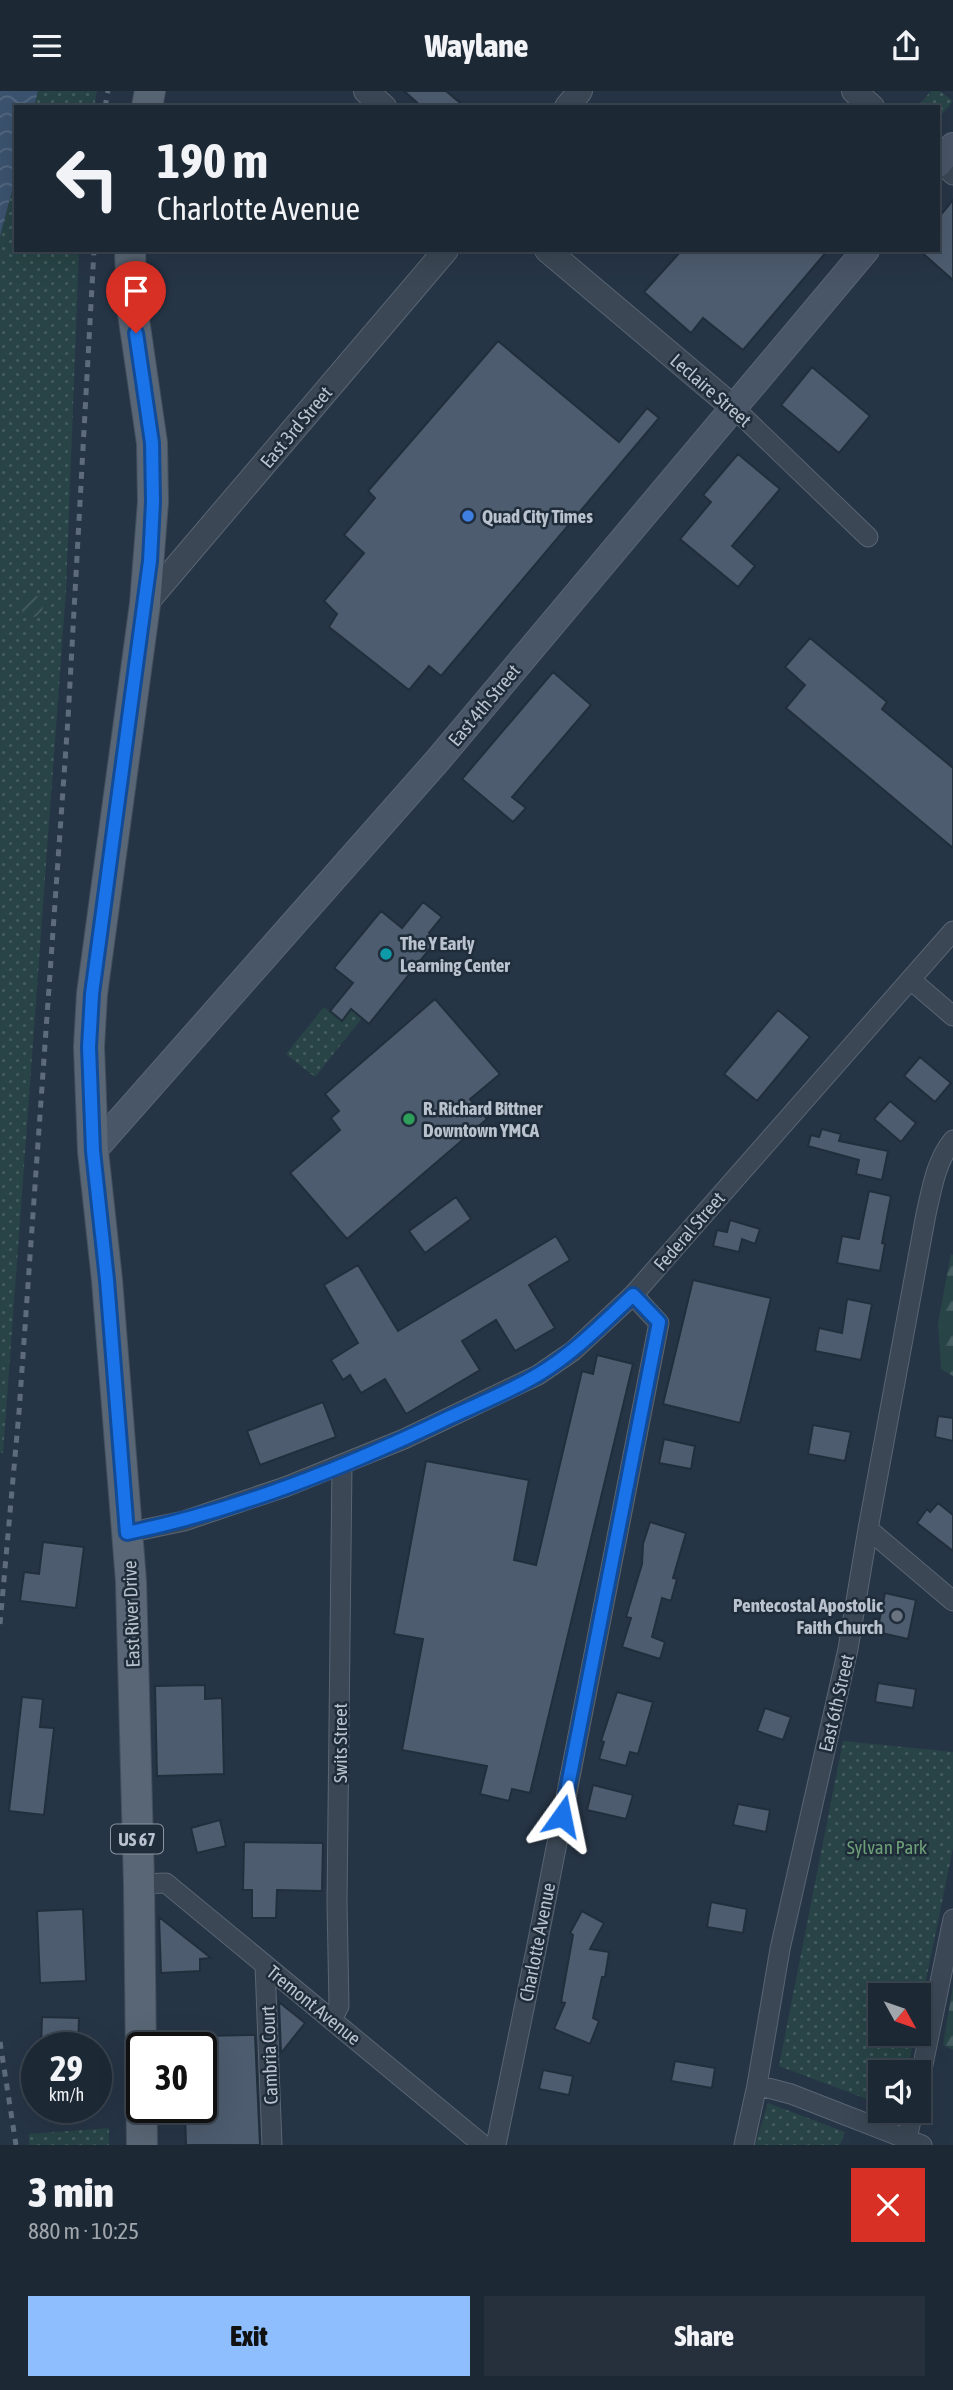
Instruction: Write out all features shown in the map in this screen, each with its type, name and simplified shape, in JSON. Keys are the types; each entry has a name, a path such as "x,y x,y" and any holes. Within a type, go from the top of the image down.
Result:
{"main road":[{"path":"940,161 953,146"},
{"name":"East River Drive","path":"130,252 132,306 152,443 153,502 145,604 92,994 89,1047 93,1151 107,1280 127,1533 139,1884 142,2145"},
{"name":"East 4th Street","path":"93,1151 438,760 864,252"}],"street":[{"path":"366,91 382,105"},
{"path":"569,105 580,91"},
{"path":"854,91 870,105"},
{"name":"East 3rd Street","path":"145,604 444,252"},
{"name":"Leclaire Street","path":"549,252 734,408 868,537"},
{"name":"Federal Street","path":"127,1533 184,1521 285,1487 404,1439 538,1375 573,1351 633,1295 953,931"},
{"path":"911,980 953,1016"},
{"name":"East 6th Street","path":"744,2145 780,1949 848,1649 935,1176 943,1151 953,1140"},
{"name":"Charlotte Avenue","path":"496,2145 659,1322 633,1295"},
{"name":"Swits Street","path":"332,2019 338,2006 342,1464"},
{"path":"868,1529 953,1601"},
{"name":"Tremont Avenue","path":"139,1884 166,1883 483,2145"},
{"path":"924,2060 953,1919"},
{"name":"Cambria Court","path":"265,1965 272,2145"},
{"path":"757,2085 791,2094 915,2142 914,2123"}],"green space":[{"path":"38,91 97,91 94,105 34,105"},
{"path":"931,91 940,91 953,101 940,117 940,105 919,105"},
{"path":"14,184 14,252 79,252 66,590 3,1453 0,1453 0,236"},
{"path":"32,595 40,598 43,606 40,614 32,617 24,614 21,606 24,598"},
{"path":"324,1007 341,1020 351,1009 362,1018 315,1077 286,1054"},
{"path":"951,1254 953,1376 941,1369 938,1323"},
{"name":"Sylvan Park","path":"843,1741 953,1752 953,1848 925,1983 868,1983 868,2046 912,2046 910,2060 868,2060 868,2099 779,2066"},
{"path":"953,1986 953,2050 943,2045"},
{"path":"768,2103 845,2132 840,2145 755,2145"},
{"path":"109,2128 109,2145 29,2145 29,2134"}],"water":[{"path":"0,91 38,91 34,105 14,105 14,184 0,236"}],"building":[{"path":"404,91 446,91 463,105 420,105"},
{"path":"953,200 953,280 921,252 940,252 940,216"},
{"path":"680,252 826,252 743,350 703,318 691,333 644,292"},
{"name":"Quad City Times","path":"498,341 619,442 647,408 659,418 441,676 429,666 409,690 329,627 337,614 324,601 364,553 344,535 375,498 368,491"},
{"path":"812,367 870,416 839,453 781,405"},
{"path":"738,454 780,489 732,546 755,566 738,587 680,539 711,502 703,495"},
{"path":"810,638 887,702 882,709 953,768 953,848 786,708 805,685 785,667"},
{"path":"553,672 591,705 512,797 526,808 513,822 462,779"},
{"name":"The Y Early Learning Center","path":"423,902 442,917 429,933 437,940 369,1024 351,1009 342,1021 330,1011 353,983 334,968 381,911 402,928"},
{"name":"R. Richard Bittner Downtown YMCA","path":"435,999 500,1074 470,1099 487,1119 347,1239 290,1173 340,1130 331,1118 339,1111 325,1094"},
{"path":"778,1010 810,1037 757,1101 724,1074"},
{"path":"920,1057 951,1083 935,1102 904,1076"},
{"path":"890,1101 916,1123 901,1142 874,1119"},
{"path":"822,1129 841,1134 839,1141 888,1151 882,1180 856,1174 859,1160 808,1146 811,1135 819,1137"},
{"path":"869,1191 891,1196 880,1271 837,1263 842,1236 859,1239"},
{"path":"456,1197 471,1219 425,1253 409,1231"},
{"path":"730,1220 760,1229 755,1244 742,1239 739,1252 713,1246 717,1230 727,1232"},
{"path":"556,1236 570,1260 529,1285 555,1328 515,1351 496,1320 462,1341 480,1370 406,1414 385,1379 361,1393 350,1375 343,1380 331,1360 358,1343 324,1285 358,1265 398,1331"},
{"path":"693,1280 771,1298 740,1423 663,1404"},
{"path":"847,1299 872,1304 861,1360 815,1351 819,1328 842,1333"},
{"path":"597,1355 633,1364 530,1793 512,1789 509,1801 480,1794 487,1766 402,1750 423,1639 394,1634 426,1461 529,1480 514,1560 536,1565 582,1371 593,1374"},
{"path":"323,1402 336,1437 260,1465 247,1431"},
{"path":"938,1416 953,1418 953,1441 935,1437"},
{"path":"813,1425 851,1432 845,1461 808,1454"},
{"path":"664,1439 695,1446 691,1469 659,1463"},
{"path":"938,1503 953,1515 953,1551 917,1523 927,1509 930,1512"},
{"path":"650,1522 686,1533 673,1578 677,1579 671,1601 662,1598 652,1637 665,1642 660,1659 622,1647 631,1618 626,1617 642,1564 643,1544"},
{"path":"43,1542 84,1547 76,1608 20,1601 24,1572 39,1574"},
{"name":"Pentecostal Apostolic Faith Church","path":"885,1593 916,1600 908,1639 877,1632"},
{"path":"878,1683 916,1689 913,1708 875,1702"},
{"path":"205,1685 205,1699 222,1698 224,1774 157,1776 155,1686"},
{"path":"617,1692 653,1702 638,1754 630,1752 626,1766 599,1759 604,1742 601,1741"},
{"path":"22,1697 43,1699 40,1727 54,1728 44,1815 9,1811"},
{"path":"765,1708 791,1717 783,1740 757,1731"},
{"path":"593,1785 633,1795 626,1819 587,1810"},
{"path":"738,1804 770,1810 766,1832 733,1825"},
{"path":"220,1820 226,1846 197,1853 191,1828"},
{"path":"244,1842 323,1843 322,1891 277,1890 276,1918 252,1918 252,1890 243,1890"},
{"path":"711,1902 747,1909 743,1933 707,1927"},
{"path":"83,1909 86,1981 40,1983 37,1911"},
{"path":"582,1911 604,1923 590,1949 609,1952 593,2018 599,2021 590,2044 554,2029 565,2003 561,2002 573,1935 570,1933"},
{"path":"159,1917 211,1958 200,1959 200,1971 161,1973"},
{"path":"279,2002 305,2023 281,2053"},
{"path":"42,2017 79,2018 79,2032 42,2032"},
{"path":"255,2035 260,2145 186,2145 185,2123 217,2123 217,2036"},
{"path":"675,2061 715,2068 712,2088 671,2081"},
{"path":"543,2070 573,2076 569,2095 539,2089"}],"railway":[{"path":"105,105 108,91"},
{"path":"0,1624 19,1412 68,719 94,252"},
{"path":"0,2042 16,2145"}],"place":[{"name":"Quad City Times","path":"468,516"},
{"name":"The Y Early Learning Center","path":"386,954"},
{"name":"R. Richard Bittner Downtown YMCA","path":"409,1119"},
{"name":"Pentecostal Apostolic Faith Church","path":"897,1616"}],"route":[{"path":"136,333 152,443 150,561 92,994 89,1047 93,1151 107,1280 127,1533 184,1521 285,1487 404,1439 538,1375 573,1351 633,1295 659,1322 562,1816"}]}
